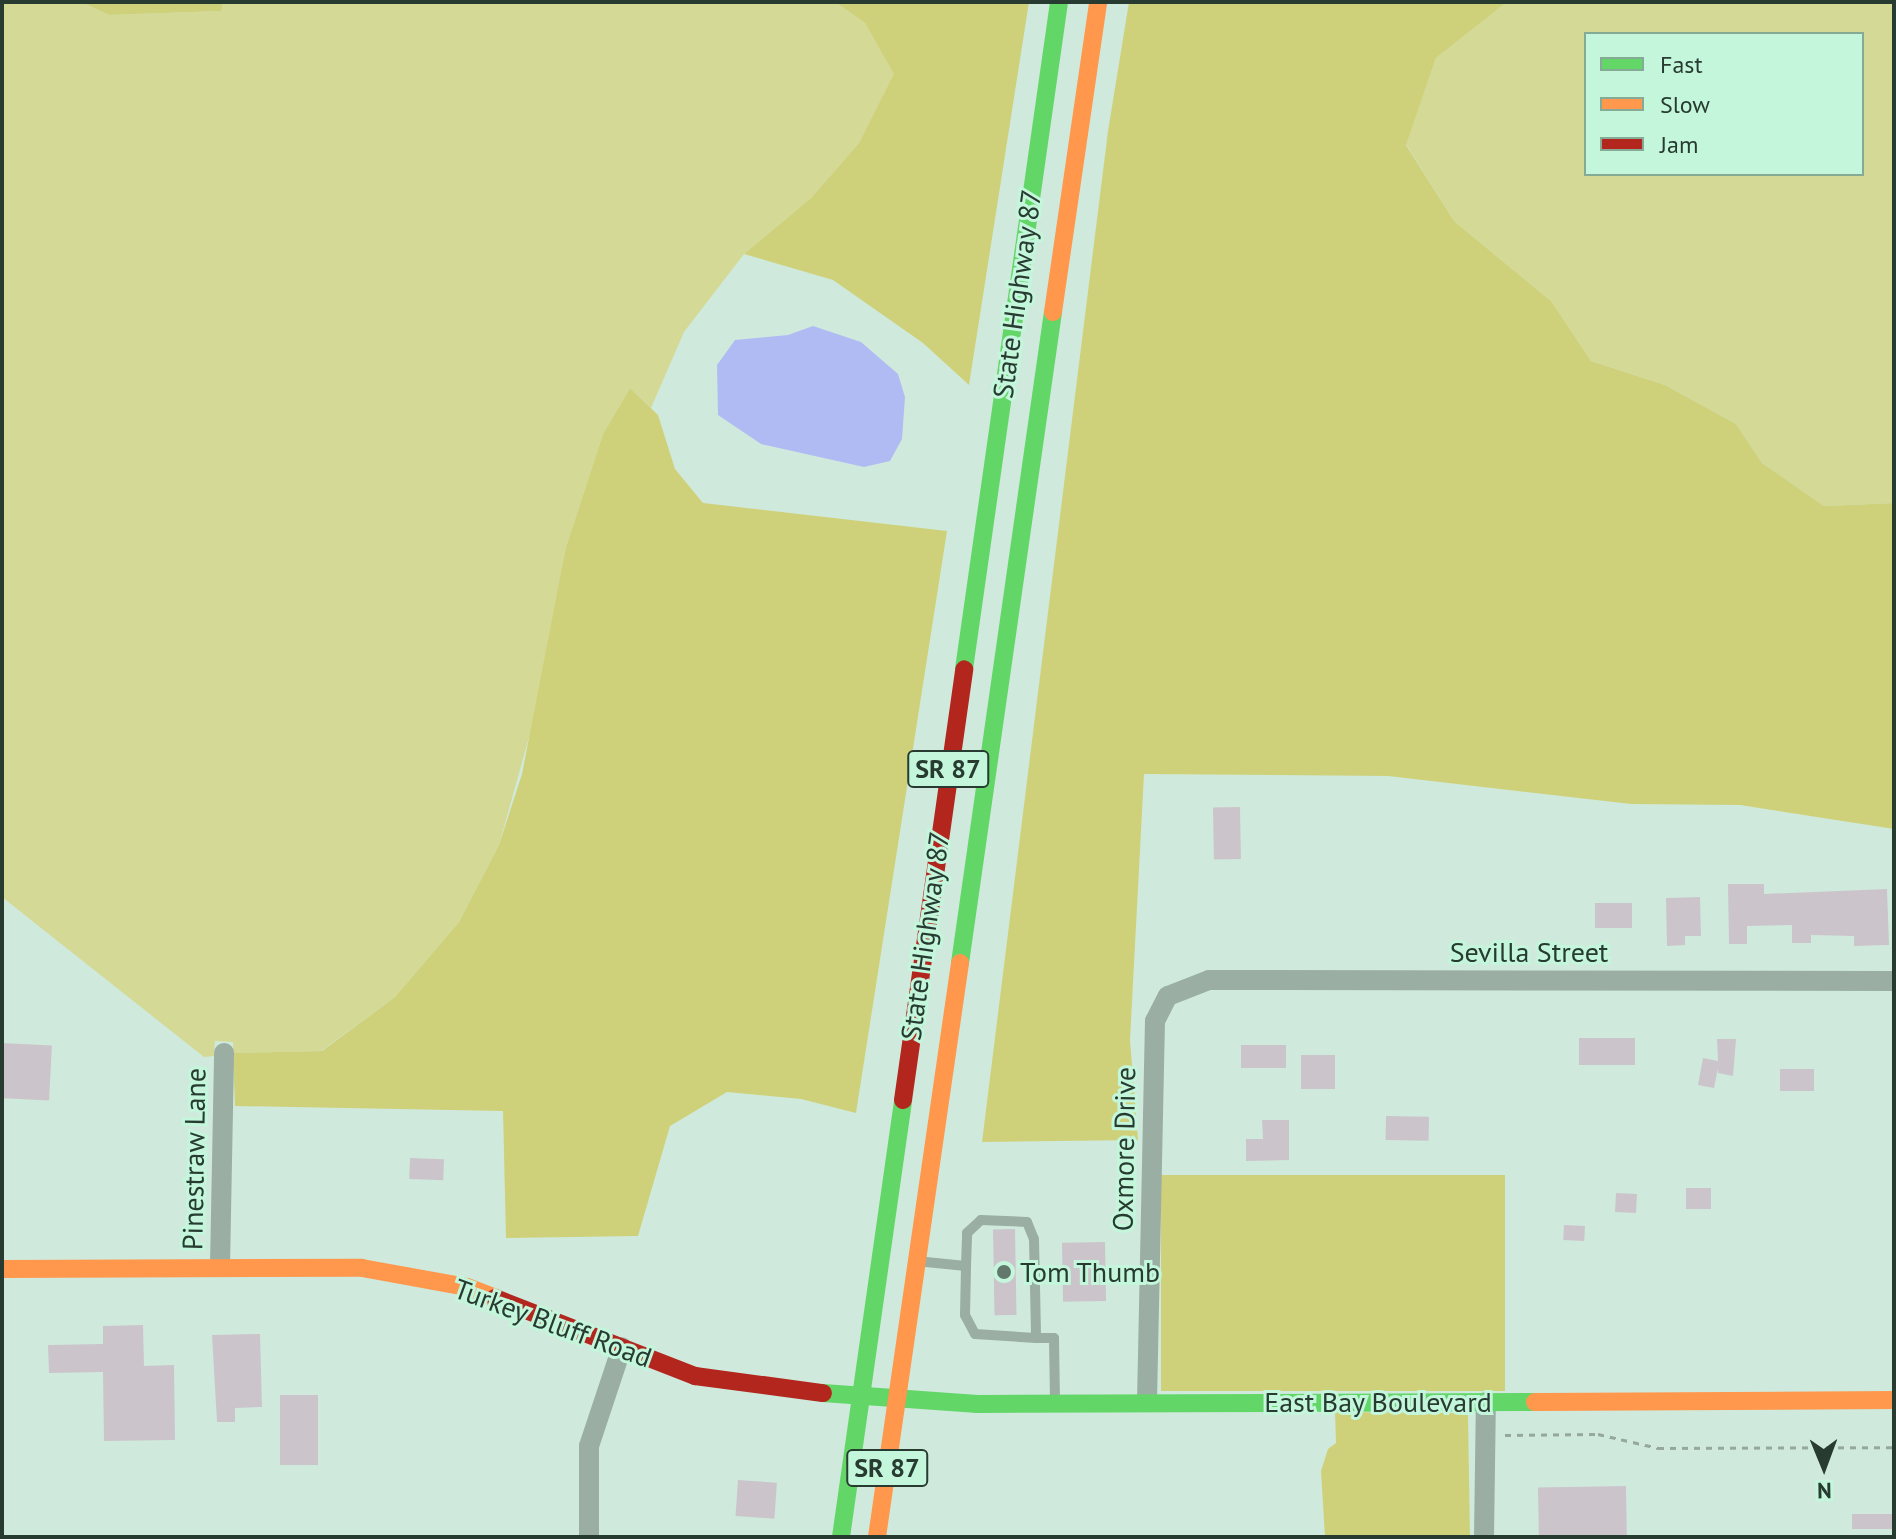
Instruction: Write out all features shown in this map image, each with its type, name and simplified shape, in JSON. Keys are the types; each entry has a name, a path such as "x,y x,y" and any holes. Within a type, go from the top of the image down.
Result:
{"main road":[{"name":"State Highway 87","path":"841,1537 1059,2"},
{"name":"SR 87","path":"877,1537 1098,2"},
{"name":"Turkey Bluff Road","path":"2,1269 362,1268 467,1287 695,1376 862,1398"},
{"name":"East Bay Boulevard","path":"862,1398 1056,1403 1894,1400"}],"street":[{"name":"Sevilla Street","path":"1168,996 1209,980 1894,981"},
{"name":"Oxmore Drive","path":"1147,1402 1155,1021 1168,996"},
{"name":"Pinestraw Lane","path":"220,1266 224,1053"},
{"path":"589,1537 589,1446 622,1347"},
{"path":"1484,1537 1486,1402"}],"lane":[{"path":"1036,1338 1034,1239 1027,1222 987,1219 975,1224 967,1233 965,1315 975,1334 1036,1338 1054,1338 1056,1403"},
{"path":"916,1261 966,1266"}],"path":[{"path":"1485,1435 1598,1434 1658,1448 1894,1447"}],"green space":[{"path":"2,2 81,2 109,15 220,11 223,2 835,2 865,23 895,74 859,143 811,198 744,254 684,332 651,408 630,388 603,434 566,547 540,698 499,845 459,922 395,997 321,1051 233,1053 233,1042 215,1041 214,1056 204,1057 2,897"},
{"path":"81,2 223,2 221,11 109,15"},
{"path":"835,2 1029,2 969,385 923,343 833,280 744,254 811,198 859,143 894,74 865,23"},
{"path":"1129,2 1507,2 1436,58 1406,145 1454,221 1552,302 1591,361 1665,385 1736,424 1762,463 1824,506 1894,503 1894,829 1740,805 1631,804 1388,776 1144,774 1130,1040 1138,1140 982,1142 1108,131"},
{"path":"1507,2 1894,2 1894,503 1824,506 1762,463 1736,424 1665,385 1591,361 1552,302 1454,221 1406,144 1436,58"},
{"path":"630,388 658,415 675,469 703,503 947,531 856,1113 801,1099 727,1092 670,1126 638,1236 506,1238 503,1111 235,1106 233,1053 322,1051 395,997 459,922 499,845 522,774 566,547 603,434"},
{"path":"1161,1175 1505,1175 1505,1391 1161,1391"},
{"path":"1335,1412 1468,1413 1470,1537 1325,1537 1321,1471 1328,1449 1336,1443"}],"water":[{"path":"813,326 861,342 898,374 905,397 902,439 890,461 864,467 761,444 718,415 717,365 735,340 788,335"}],"building":[{"path":"1213,807 1240,807 1241,859 1214,859"},
{"path":"1728,884 1764,884 1764,894 1887,889 1889,945 1854,946 1854,936 1811,935 1811,943 1792,943 1792,925 1747,926 1747,944 1729,944"},
{"path":"1700,897 1701,936 1685,936 1685,945 1667,946 1666,898"},
{"path":"1595,903 1632,903 1632,928 1595,928"},
{"path":"1579,1038 1635,1038 1635,1065 1579,1065"},
{"path":"1717,1039 1736,1039 1733,1076 1718,1073 1718,1068 1714,1088 1698,1085 1703,1058 1718,1061"},
{"path":"2,1043 52,1046 49,1101 2,1098"},
{"path":"1241,1045 1286,1045 1286,1068 1241,1068"},
{"path":"1301,1055 1335,1055 1335,1089 1301,1089"},
{"path":"1780,1069 1814,1069 1814,1091 1780,1091"},
{"path":"1386,1116 1429,1117 1429,1141 1386,1140"},
{"path":"1262,1120 1289,1120 1289,1160 1246,1161 1246,1139 1263,1139"},
{"path":"410,1158 444,1159 443,1180 409,1179"},
{"path":"1686,1188 1711,1188 1711,1209 1686,1209"},
{"path":"1616,1193 1637,1194 1636,1213 1615,1212"},
{"path":"1564,1225 1585,1226 1584,1241 1563,1240"},
{"name":"Tom Thumb","path":"993,1229 1015,1229 1017,1315 995,1315"},
{"path":"1105,1242 1106,1301 1063,1302 1062,1243"},
{"path":"143,1325 144,1366 174,1365 175,1440 104,1441 103,1372 49,1373 48,1345 103,1344 103,1326"},
{"path":"260,1334 262,1407 235,1408 235,1422 217,1422 212,1335"},
{"path":"280,1395 318,1395 318,1465 280,1465"},
{"path":"738,1480 777,1483 774,1519 735,1516"},
{"path":"1626,1486 1627,1537 1539,1537 1538,1488"},
{"path":"1852,1514 1894,1514 1894,1529 1852,1529"}],"traffic: fast":[{"path":"964,669 1059,2"},
{"path":"960,963 1053,312"},
{"path":"841,1537 903,1100"},
{"path":"823,1393 978,1404 1535,1402"}],"traffic: slow":[{"path":"1053,312 1098,2"},
{"path":"877,1537 960,963"},
{"path":"2,1269 362,1268 467,1287 495,1298"},
{"path":"1535,1402 1894,1400"}],"traffic: jam":[{"path":"903,1100 964,669"},
{"path":"495,1298 695,1376 823,1393"}],"place":[{"name":"Tom Thumb","path":"1004,1272"}]}
